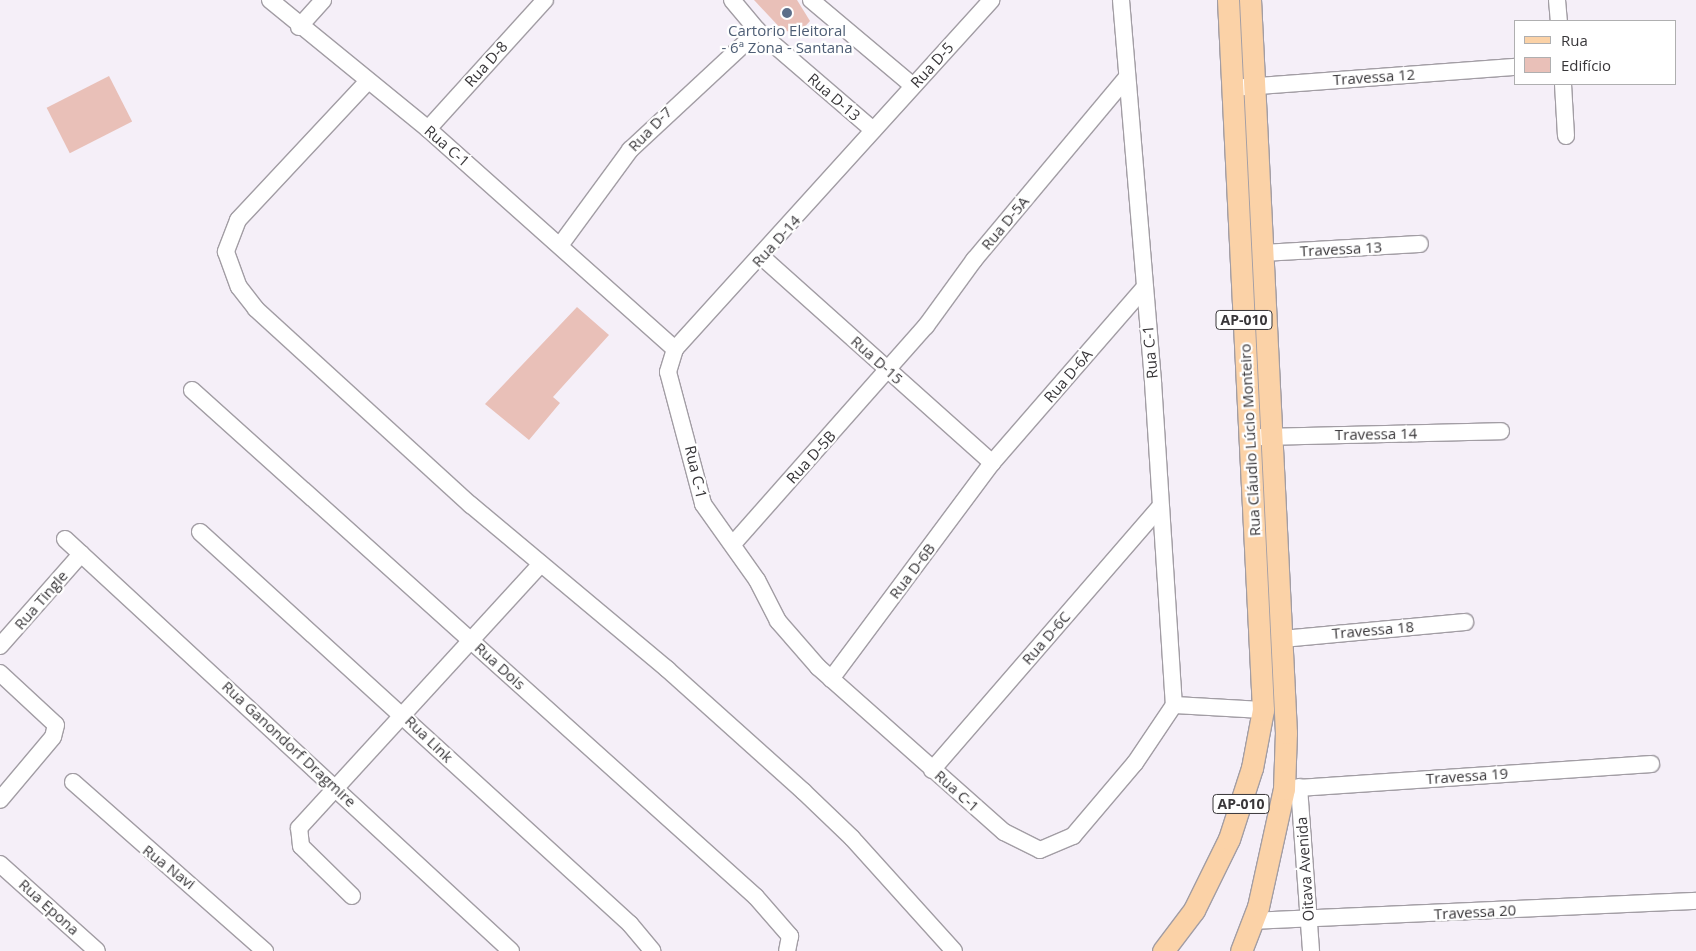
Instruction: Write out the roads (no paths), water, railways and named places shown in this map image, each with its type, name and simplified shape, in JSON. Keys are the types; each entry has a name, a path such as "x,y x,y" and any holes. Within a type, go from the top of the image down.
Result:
{"main road":[{"name":"Rua Cláudio Lúcio Monteiro","path":"1228,0 1263,710"},
{"name":"Rua Cláudio Lúcio Monteiro","path":"1250,0 1282,639"},
{"name":"AP-010","path":"1241,951 1253,921 1292,788 1282,639"},
{"name":"AP-010","path":"1163,951 1194,910 1230,839 1252,768 1263,710"},
{"path":"1263,710 1286,711"}],"street":[{"name":"Rua C-1","path":"270,0 299,27 428,129 561,244 676,349 668,372 700,495 709,515 733,544 783,629 831,679 932,770 1015,840 1034,850 1048,848 1073,836 1090,820 1174,705 1161,506 1121,0"},
{"path":"299,27 323,0"},
{"name":"Rua D-8","path":"428,129 544,0"},
{"name":"Rua D-13","path":"732,0 758,31 873,130"},
{"path":"811,0 913,86"},
{"name":"Rua D-5","path":"873,130 992,0"},
{"path":"1557,0 1559,20"},
{"name":"Rua D-7","path":"561,244 630,150 758,31"},
{"name":"Travessa 12","path":"1233,88 1514,66"},
{"name":"Rua D-5A","path":"888,369 1126,78"},
{"path":"368,81 238,220 228,237 230,268 256,309 541,564 667,669 803,791 852,838 954,951"},
{"path":"1563,85 1566,136"},
{"name":"Rua D-14","path":"676,349 762,258 873,130"},
{"name":"Travessa 13","path":"1262,254 1420,244"},
{"name":"Rua D-15","path":"762,258 992,463"},
{"name":"Rua D-6A","path":"992,463 1144,288"},
{"name":"Rua D-5B","path":"733,544 888,369"},
{"name":"Rua Dois","path":"192,390 756,897 790,936 787,951"},
{"name":"Travessa 14","path":"1250,438 1501,431"},
{"name":"Rua D-6B","path":"831,679 992,463"},
{"name":"Rua D-6C","path":"932,770 1161,506"},
{"name":"Rua Link","path":"200,532 403,714 630,924 653,951"},
{"name":"Rua Ganondorf Dragmire","path":"65,539 336,786 511,951"},
{"name":"Rua Tingle","path":"0,646 81,554"},
{"path":"352,896 301,846 297,837 299,828 541,564"},
{"name":"Travessa 18","path":"1282,639 1465,622"},
{"path":"0,672 53,720 56,732 0,800"},
{"path":"1174,705 1263,710"},
{"name":"Travessa 19","path":"1292,788 1651,764"},
{"name":"Rua Navi","path":"73,782 265,951"},
{"name":"Oitava Avenida","path":"1292,788 1311,951"},
{"name":"Rua Epona","path":"0,864 97,951"},
{"name":"Travessa 20","path":"1253,921 1696,901"}],"place":[{"name":"Cartorio Eleitoral - 6ª Zona - Santana","path":"787,13"}]}
